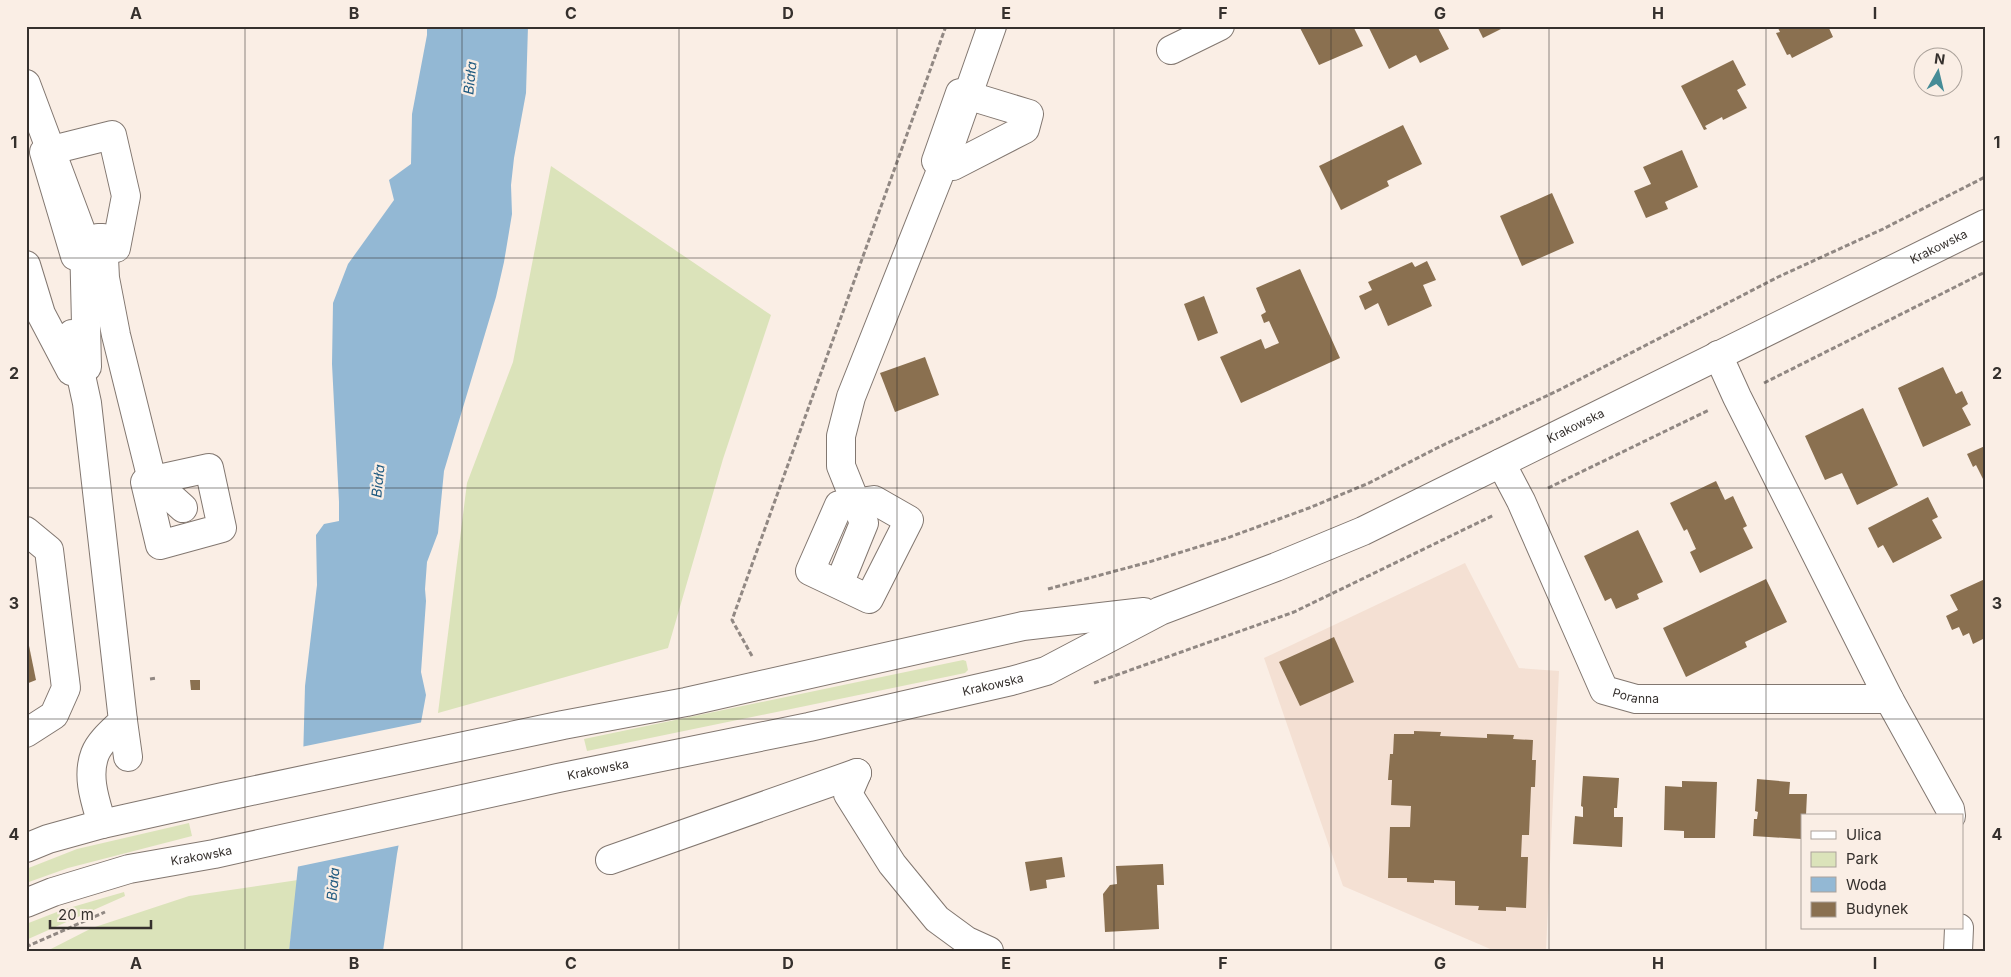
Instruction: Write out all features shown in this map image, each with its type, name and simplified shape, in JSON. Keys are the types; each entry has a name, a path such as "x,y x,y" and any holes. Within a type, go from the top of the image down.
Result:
{"street":[{"path":"840,582 864,523 841,466 841,436 851,396 944,163 992,26"},
{"path":"1171,50 1220,26"},
{"path":"26,84 52,150"},
{"path":"944,163 953,166 1025,129 1029,114 967,95"},
{"path":"112,135 126,196 116,248 90,248 75,256 44,152 52,150 112,135"},
{"name":"Krakowska","path":"26,903 53,892 129,870 214,854 558,778 809,727 1012,681 1046,671 1160,611 1276,567 1363,531 1985,224"},
{"path":"26,264 41,314 71,371 80,369 87,367 90,248"},
{"path":"90,248 106,278 116,335 152,480 183,508"},
{"path":"72,334 87,404 128,757"},
{"path":"1718,355 1737,397 1889,699 1950,809 1951,814"},
{"name":"Poranna","path":"1501,463 1521,502 1604,690 1636,698 1889,699"},
{"path":"26,531 49,550 66,688 54,715 26,733"},
{"name":"Krakowska","path":"26,848 48,839 102,824 223,797 563,725 686,702 1023,626 1160,611"},
{"path":"102,824 93,793 92,773 95,754 104,740 124,721"},
{"path":"610,860 858,773 848,794 892,864 937,919 966,941 989,951"},
{"path":"1958,951 1959,930"}],"path":[{"path":"744,660 753,658 732,620 946,26"},
{"path":"1040,592 1227,538 1369,483 1437,448 1561,389 1778,277 1883,229 1985,177"},
{"path":"26,946 113,908"}],"shaded area":[{"path":"1465,563 1519,668 1559,671 1546,951 1495,951 1343,886 1264,658"}],"green space":[{"path":"551,166 771,315 723,459 668,648 438,713 467,483 513,362"},
{"path":"963,660 966,661 968,670 965,673 587,751 584,739"},
{"path":"189,823 192,836 68,868 26,883 26,869 77,849"},
{"path":"298,880 289,951 47,951 92,928 189,896"},
{"path":"124,892 125,896 26,940 26,924 62,910"}],"water":[{"name":"Biała","path":"427,26 528,26 526,93 514,158 511,185 512,214 496,297 444,471 438,533 427,562 421,672 426,695 397,854 383,951 289,951 301,838 305,686 317,585 316,535 324,524 339,521 332,364 333,303 348,264 394,200 389,180 411,164 412,114 427,35"}],"pier":[{"path":"423,722 401,845 296,867 301,747"}],"building":[{"path":"1299,26 1346,26 1348,29 1353,26 1363,46 1319,65"},
{"path":"1368,26 1437,26 1449,49 1420,63 1416,55 1389,69"},
{"path":"1477,26 1507,26 1483,38"},
{"path":"1777,26 1828,26 1833,37 1792,58 1790,54 1787,55 1776,33 1780,32"},
{"path":"1733,60 1746,85 1737,90 1747,108 1723,120 1722,117 1705,126 1707,129 1704,130 1681,86"},
{"path":"1403,125 1422,164 1387,181 1389,186 1341,210 1319,166"},
{"path":"1682,150 1698,187 1665,202 1668,209 1646,218 1634,191 1651,184 1643,167"},
{"path":"1552,193 1574,243 1522,266 1500,216"},
{"path":"1427,261 1436,280 1423,285 1432,306 1388,326 1378,303 1365,310 1359,296 1372,290 1368,282 1412,262 1415,267"},
{"path":"1300,269 1340,358 1241,403 1220,357 1261,339 1265,349 1279,343 1269,321 1264,323 1261,315 1266,312 1256,288"},
{"path":"1204,296 1218,333 1198,341 1184,304"},
{"path":"925,357 939,395 895,412 880,373"},
{"path":"1943,367 1956,394 1962,391 1968,404 1962,408 1971,425 1923,447 1898,388"},
{"path":"1863,408 1898,485 1857,505 1842,473 1825,480 1805,436"},
{"path":"1985,446 1985,483 1976,465 1973,467 1967,454"},
{"path":"1716,481 1725,500 1733,496 1747,526 1743,528 1753,548 1700,573 1690,552 1696,549 1687,529 1684,531 1670,503"},
{"path":"1928,497 1938,517 1932,520 1942,538 1893,563 1883,545 1878,548 1868,528"},
{"path":"1638,530 1663,582 1637,594 1639,599 1616,609 1611,598 1605,601 1584,556"},
{"path":"1766,579 1787,622 1745,642 1747,647 1686,677 1663,628"},
{"path":"1985,579 1985,638 1973,644 1969,633 1963,636 1959,627 1952,630 1946,616 1958,610 1950,595"},
{"path":"26,631 36,680 26,684"},
{"path":"1334,637 1354,682 1300,706 1279,662"},
{"path":"190,680 200,680 200,690 191,690"},
{"path":"1414,731 1441,732 1440,736 1487,738 1487,734 1514,735 1513,739 1533,740 1532,760 1536,760 1535,787 1531,787 1529,835 1522,835 1521,857 1528,857 1526,908 1506,907 1506,911 1478,910 1479,906 1455,905 1455,881 1434,880 1434,883 1407,882 1407,878 1388,878 1390,827 1410,827 1411,806 1391,805 1392,780 1388,780 1390,754 1393,754 1394,734 1414,734"},
{"path":"1583,776 1619,778 1617,808 1614,808 1614,817 1623,817 1622,847 1573,844 1575,816 1583,817 1583,807 1581,806"},
{"path":"1757,779 1790,782 1789,794 1807,794 1806,814 1801,814 1801,839 1753,836 1754,819 1757,819 1758,812 1755,811"},
{"path":"1682,781 1717,782 1715,838 1684,838 1684,831 1664,830 1665,786 1682,787"},
{"path":"1062,857 1065,877 1046,880 1047,888 1030,891 1025,862"},
{"path":"1163,864 1164,885 1157,885 1159,929 1105,932 1103,894 1110,885 1117,884 1116,866"}]}
